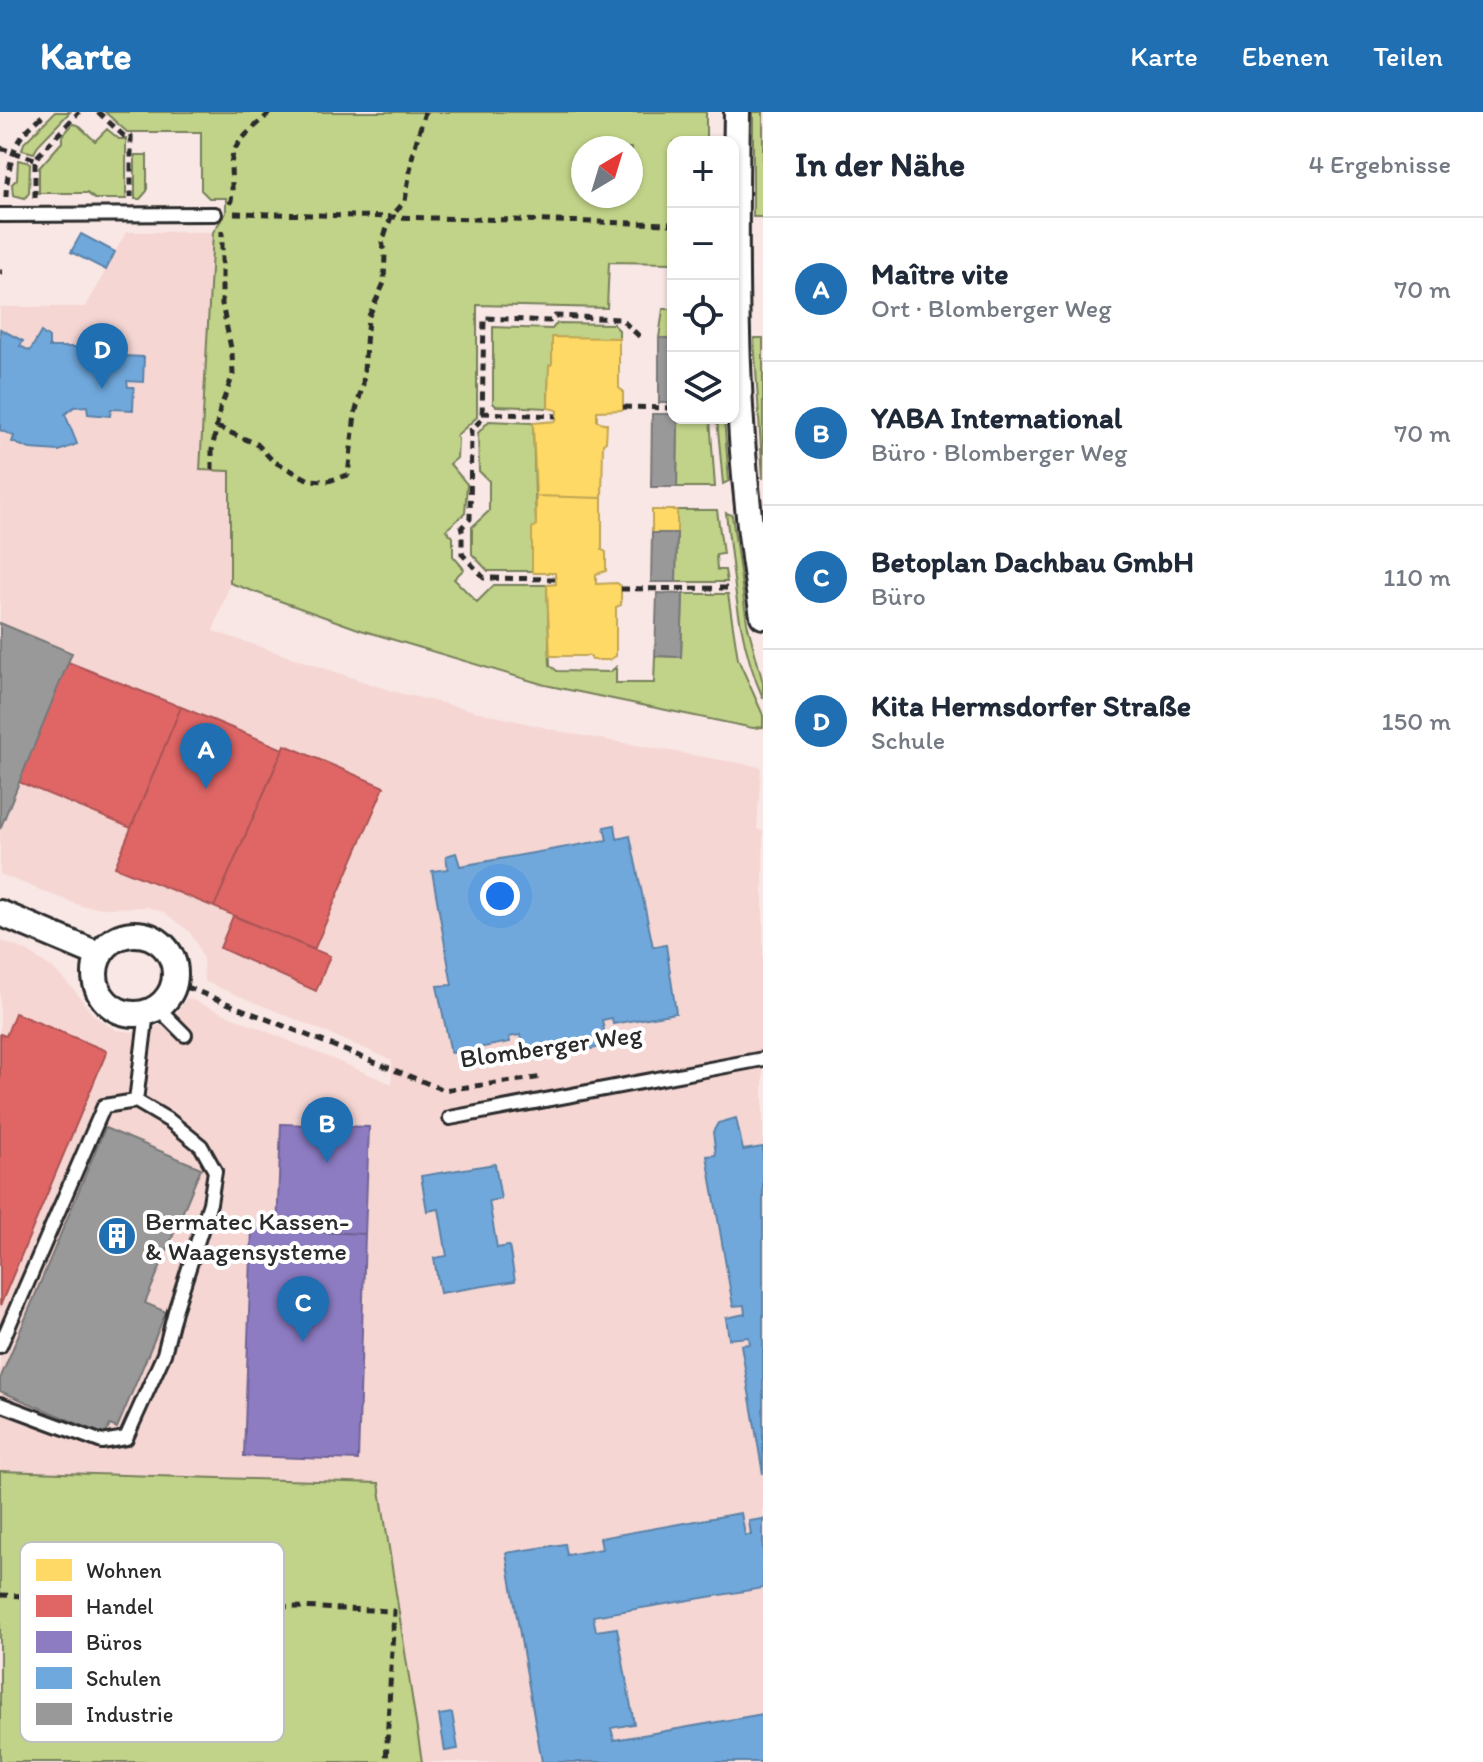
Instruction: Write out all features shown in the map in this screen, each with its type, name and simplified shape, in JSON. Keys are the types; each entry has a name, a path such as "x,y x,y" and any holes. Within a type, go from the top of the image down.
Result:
{"street":[{"path":"737,112 737,358 746,497 763,616"},
{"path":"0,913 100,955"},
{"path":"130,934 154,939 171,957 175,969 174,982 165,1000 152,1010 134,1014 109,1004 96,981 96,968 100,955 118,938 130,934"}],"lane":[{"path":"3,215 215,214"},
{"path":"136,1101 152,1010 185,1035"},
{"path":"450,1118 763,1059"},
{"path":"0,1346 104,1106 136,1101 170,1121 201,1146 215,1171 210,1203 164,1354 126,1438 102,1442 0,1404"}],"path":[{"path":"3,215 6,182 19,140 46,112"},
{"path":"35,215 35,159 79,112"},
{"path":"98,112 124,136 131,136 131,214"},
{"path":"270,112 236,148 232,158 232,197 226,213 667,224"},
{"path":"217,427 257,444 273,461 309,480 328,481 348,475 355,414 363,384 368,318 384,283 385,254 382,242 391,217 405,201 413,153 425,112"},
{"path":"0,148 35,159"},
{"path":"212,470 220,409 233,375 222,304 222,227 215,214"},
{"path":"555,579 484,578 462,554 462,527 470,519 471,430 482,419 484,318 550,321 555,316 621,319 640,337"},
{"path":"623,407 667,408"},
{"path":"482,413 556,416"},
{"path":"621,589 732,588"},
{"name":"Blomberger Weg","path":"174,982 444,1090 557,1075"},
{"path":"0,1595 20,1596"},
{"path":"284,1607 394,1611 386,1762"}],"shaded area":[{"path":"126,232 213,232 200,469 230,471 230,583 213,631 395,692 567,733 761,767 757,829 763,831 763,1762 422,1762 379,1483 0,1471 0,940 27,951 54,969 94,1016 116,1030 139,1033 151,1030 172,1018 187,998 392,1084 392,1060 204,981 203,959 197,944 189,931 163,912 147,907 81,906 0,874 0,307 86,307"}],"green space":[{"path":"55,112 70,112 34,153 22,150 24,143"},
{"path":"105,112 706,112 706,136 667,136 667,263 609,262 607,308 477,305 477,417 456,436 457,458 450,464 467,484 465,513 446,530 453,537 453,556 464,569 454,579 477,602 494,585 547,585 550,665 557,671 610,672 616,667 616,683 654,683 655,656 681,657 683,594 728,594 738,659 763,715 763,727 753,728 545,685 361,630 230,583 230,471 200,470 213,232 226,213 226,198 209,198 201,190 201,132 127,132"},
{"path":"753,112 763,112 763,217 753,217"},
{"path":"73,124 95,141 107,129 119,139 126,139 126,199 95,199 87,193 39,193 39,168"},
{"path":"135,155 147,155 147,191 140,199 135,199"},
{"path":"18,160 30,163 29,193 25,198 13,195 12,184 17,179"},
{"path":"663,309 667,309 667,338 659,338"},
{"path":"557,323 613,324 619,330 619,338 552,338 548,408 496,406 493,403 493,327 552,329"},
{"path":"754,338 763,338 763,479"},
{"path":"489,421 533,423 536,526 532,529 532,571 488,571 472,554 472,527 489,511 489,481 479,471 478,433"},
{"path":"678,424 710,424 715,487 677,487"},
{"path":"718,424 724,424 729,481 723,484"},
{"path":"677,510 717,510 723,554 716,555 717,570 725,570 727,582 676,582"},
{"path":"726,513 732,515 747,623 763,683 763,698 742,630"},
{"path":"0,1471 379,1483 422,1762 0,1762"}],"building: Wohnen":[{"path":"552,337 619,338 619,388 623,391 623,410 597,411 597,421 607,424 606,442 603,444 602,498 536,496 533,423 556,421 557,410 548,408"},
{"path":"536,496 602,498 602,550 606,552 606,571 596,574 596,584 617,583 621,586 621,605 616,607 616,656 609,660 592,660 590,656 550,656 547,585 556,584 555,573 532,571"},
{"path":"652,510 677,510 677,533 652,533"}],"building: Handel":[{"path":"68,662 181,707 131,828 19,782"},
{"path":"181,707 283,749 214,907 115,867"},
{"path":"285,745 384,787 314,950 214,907"},
{"path":"233,916 330,956 316,991 220,948"},
{"path":"15,1013 107,1051 0,1306 0,1034 6,1036"}],"building: Büros":[{"path":"281,1124 369,1127 365,1234 277,1231"},
{"path":"252,1228 365,1234 358,1460 244,1456"}],"building: Schulen":[{"path":"81,234 115,252 106,270 71,252"},
{"path":"0,329 23,341 20,346 30,351 41,332 49,338 49,347 81,347 82,341 104,342 105,348 123,348 124,356 144,357 143,382 127,381 128,387 134,387 133,410 111,409 110,416 88,414 87,406 74,407 65,414 77,444 59,451 30,449 12,442 14,436 0,430"},
{"path":"615,825 617,839 630,836 653,947 666,945 676,1013 613,1024 612,1018 602,1020 607,1046 525,1061 520,1035 509,1037 510,1042 451,1053 437,986 452,985 432,871 448,869 446,856 456,853 460,866 607,840 604,827"},
{"path":"736,1118 743,1150 763,1147 763,1474 741,1345 750,1344 749,1337 729,1339 726,1318 745,1314 744,1305 733,1306 707,1156 716,1155 713,1132 718,1123"},
{"path":"495,1164 501,1199 489,1201 497,1248 509,1246 515,1281 440,1293 434,1258 447,1256 439,1209 427,1211 421,1176"},
{"path":"741,1513 745,1535 751,1535 749,1521 763,1519 763,1588 593,1616 596,1631 617,1628 634,1724 611,1728 614,1740 763,1714 763,1762 542,1762 506,1553 565,1544 567,1555 602,1549 600,1538"},
{"path":"452,1713 458,1749 445,1751 439,1715"}],"building: Industrie":[{"path":"659,338 667,338 667,403 659,403"},
{"path":"652,414 667,414 667,424 678,424 677,487 651,487"},
{"path":"652,533 677,533 676,582 651,582"},
{"path":"657,593 683,594 681,657 655,656"},
{"path":"0,623 72,653 0,829"},
{"name":"Bermatec Kassen- & Waagensysteme","path":"105,1128 201,1168 145,1303 166,1312 117,1428 110,1425 105,1435 0,1391 0,1379"}],"place":[{"name":"Kita Hermsdorfer Straße","path":"102,389"},
{"name":"Maître vite","path":"206,789"},
{"name":"YABA International","path":"327,1163"},
{"name":"Bermatec Kassen- & Waagensysteme","path":"117,1236"},
{"name":"Betoplan Dachbau GmbH","path":"303,1342"}]}
